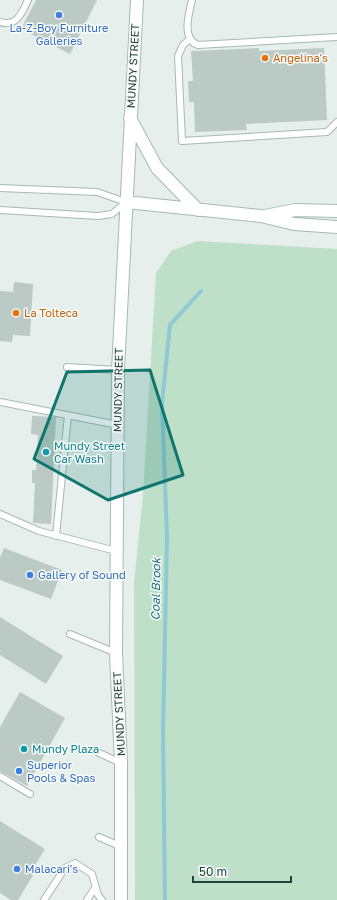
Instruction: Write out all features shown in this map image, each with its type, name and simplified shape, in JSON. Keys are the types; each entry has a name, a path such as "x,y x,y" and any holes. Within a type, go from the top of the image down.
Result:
{"main road":[{"name":"MUNDY STREET","path":"121,900 121,763 116,653 118,370 137,0"},
{"path":"130,118 157,168 198,210"},
{"path":"126,202 261,216 294,224 337,227"},
{"path":"261,216 295,210 337,211"}],"lane":[{"path":"0,22 11,22 18,20 28,0"},
{"path":"192,0 188,19 190,39 193,43 198,45 337,38"},
{"path":"190,39 180,49 178,56 182,141 326,132 337,122"},
{"path":"0,188 97,192 126,202"},
{"path":"0,210 98,216 112,214 126,202"},
{"path":"67,367 118,370"},
{"path":"0,402 118,425"},
{"path":"56,536 68,415"},
{"path":"0,514 39,532 116,551"},
{"path":"70,634 116,653"},
{"path":"99,753 121,763"},
{"path":"0,776 30,794"},
{"path":"99,837 122,847"},
{"path":"44,900 65,868 72,863 78,864 88,870 94,877 96,888 102,900"},
{"path":"87,900 96,888"}],"highlighted area":[{"path":"150,370 183,475 108,500 34,459 67,372"}],"green space":[{"path":"197,241 337,249 337,900 135,900 134,583 143,495 156,273 171,251"}],"building":[{"name":"La-Z-Boy Furniture Galleries","path":"36,0 97,0 70,54 21,29"},
{"path":"259,48 259,51 324,48 327,120 246,124 247,130 195,132 194,102 189,102 188,81 193,81 191,51"},
{"name":"La Tolteca","path":"14,282 33,284 30,336 13,335 12,342 0,341 0,291 13,292"},
{"name":"Mundy Street Car Wash","path":"32,416 56,417 51,524 33,523 35,483 32,483 32,470 36,470 38,435 31,434"},
{"name":"Gallery of Sound","path":"4,548 62,570 51,599 0,580 0,558"},
{"path":"0,617 63,656 46,684 0,655"},
{"name":"Mundy Plaza","path":"20,692 65,718 27,786 0,771 0,727"},
{"path":"0,821 45,849 32,870 35,872 18,900 11,900 0,893"}],"waterway":[{"name":"Coal Brook","path":"165,900 163,732 167,536 162,403 170,325 201,291"}],"place":[{"name":"La-Z-Boy Furniture Galleries","path":"59,15"},
{"name":"Angelina's","path":"265,58"},
{"name":"La Tolteca","path":"16,313"},
{"name":"Mundy Street Car Wash","path":"46,452"},
{"name":"Gallery of Sound","path":"30,575"},
{"name":"Mundy Plaza","path":"24,749"},
{"name":"Superior Pools & Spas","path":"19,771"},
{"name":"Malacari's","path":"17,869"}]}
